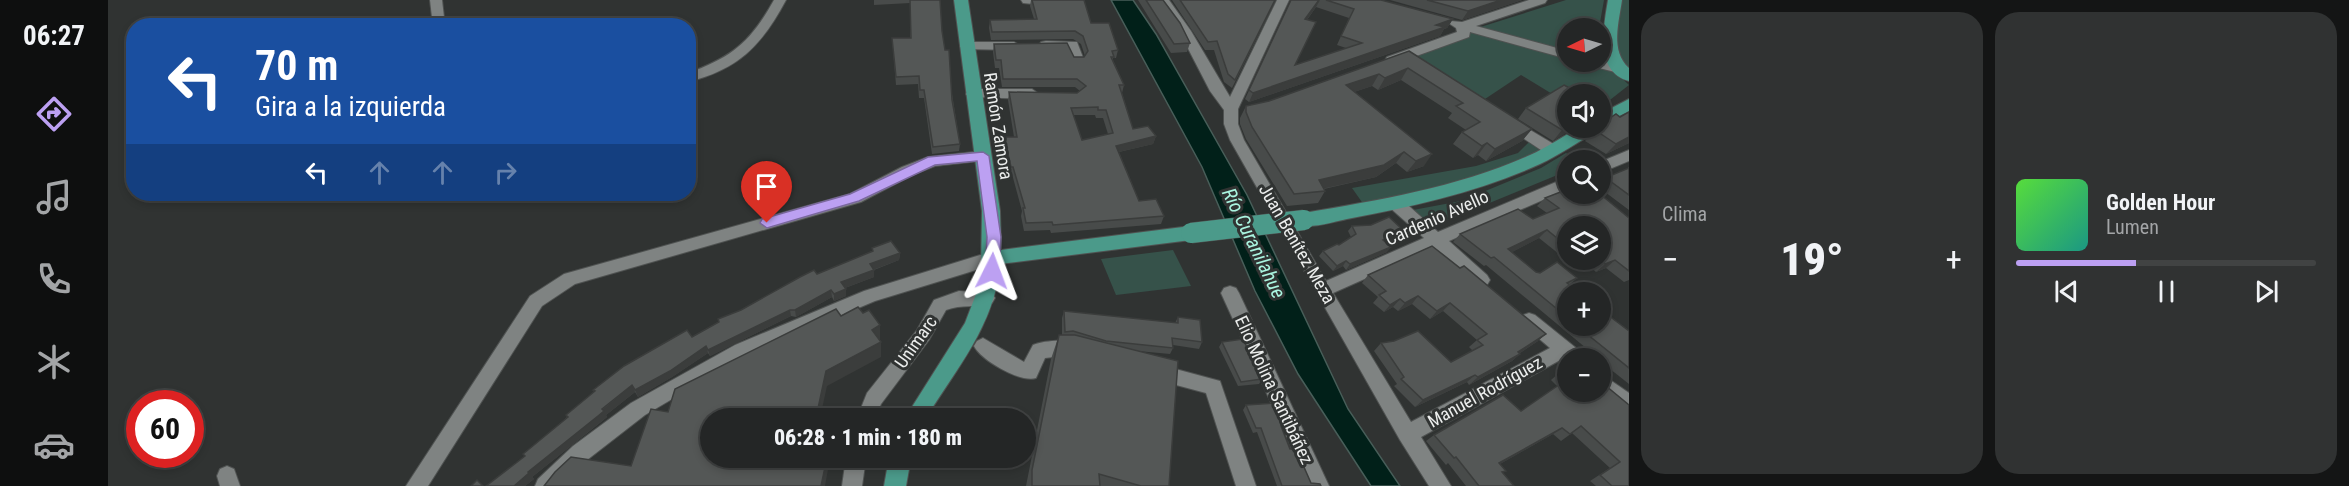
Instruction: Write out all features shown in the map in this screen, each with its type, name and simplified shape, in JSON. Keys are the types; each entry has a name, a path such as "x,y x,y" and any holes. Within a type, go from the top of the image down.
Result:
{"main road":[{"name":"Ramón Zamora","path":"922,408 956,358 986,298 993,258 992,211 961,0"},
{"path":"1615,0 1609,50 1624,73"},
{"path":"1611,115 1629,104"},
{"path":"993,258 1304,220 1394,202 1494,176 1573,138"},
{"path":"895,486 898,468"}],"street":[{"path":"436,0 438,18"},
{"path":"696,75 740,56 755,43 780,0"},
{"path":"1027,0 1033,0"},
{"name":"Juan Benítez Meza","path":"1163,0 1185,31 1217,91 1231,109 1231,124 1237,140 1407,434 1441,486"},
{"path":"1250,109 1231,109 1283,0"},
{"path":"1462,26 1541,0"},
{"path":"1441,20 1557,52"},
{"path":"1374,66 1464,34 1462,26"},
{"path":"967,46 1072,45 1077,60"},
{"path":"1404,56 1424,68"},
{"path":"973,94 1041,94"},
{"path":"1493,112 1552,150"},
{"path":"1611,163 1629,155"},
{"path":"416,486 536,301 570,279 855,198 933,160 983,156"},
{"name":"Cardenio Avello","path":"1323,290 1557,188"},
{"path":"1394,202 1433,240 1494,291"},
{"path":"544,486 580,453 638,409 741,350 870,296 993,258"},
{"name":"Elio Molina Santibáñez","path":"1230,293 1319,486"},
{"name":"Unimarc","path":"870,408 874,399 917,342 940,305 959,298 986,298"},
{"path":"1511,306 1561,348"},
{"path":"983,346 1012,366 1029,372 1039,350 1070,348 1092,354"},
{"name":"Manuel Rodríguez","path":"1407,434 1557,359"},
{"path":"1136,366 1213,387 1246,486"},
{"path":"1611,390 1629,405"},
{"path":"852,486 855,468"}],"shaded area":[{"path":"1566,0 1604,0 1601,18 1557,18 1557,72 1611,72 1611,68 1629,85 1611,99 1611,84 1557,84 1557,97 1521,75 1482,101 1407,56 1471,30"},
{"path":"1620,0 1629,0 1629,72 1615,52"},
{"path":"1530,141 1549,154 1534,166 1364,205 1352,188 1476,166 1518,153"},
{"path":"1557,158 1557,175 1431,227 1413,210 1461,201 1541,168"},
{"path":"1173,250 1191,286 1116,295 1101,259"}],"water":[{"name":"Río Curanilahue","path":"1111,0 1133,0 1156,34 1247,195 1348,409 1400,486 1371,486 1298,374 1255,291 1202,167"}],"building":[{"path":"910,0 940,0 942,31 945,50 949,50 952,100 960,144 933,147 924,90 920,90 919,76 896,77 892,38 911,38"},
{"path":"1032,0 1084,0 1091,23 1109,23 1118,50 1112,51 1114,57 1111,57 1124,85 1119,85 1133,129 1148,126 1156,136 1116,146 1139,201 1156,199 1164,216 1053,225 1052,222 1026,223 1023,208 1025,208 1004,137 1017,137 1009,92 1077,93 1086,86 1077,79 1003,79 1001,60 996,60 994,44 1067,43 1074,57 1084,57 1088,51 1083,36 1075,31 992,32 990,20 1037,19","holes":["1098,107 1098,110 1106,110 1113,133 1082,140 1071,108"]},
{"path":"1146,0 1163,0 1180,23 1190,43 1174,44"},
{"path":"1180,0 1275,0 1235,80 1228,74 1217,41 1208,42"},
{"path":"1291,0 1319,0 1305,19 1316,22 1295,65 1362,43 1341,36 1354,9 1326,0 1381,0 1453,19 1436,25 1445,27 1253,93 1249,90"},
{"path":"1427,0 1501,0 1468,11"},
{"path":"1409,51 1532,129 1495,149 1487,143 1482,146 1462,132 1480,122 1456,106 1463,103 1408,68 1385,78 1379,74 1346,85 1432,154 1416,161 1404,152 1384,165 1319,180 1325,191 1294,194 1252,127 1246,106 1269,101"},
{"path":"1557,89 1557,127 1526,108"},
{"path":"1629,112 1629,137 1616,144 1607,138 1611,138 1611,117 1616,114 1620,117"},
{"path":"1629,168 1629,195 1611,182 1611,175"},
{"path":"1557,193 1557,204 1611,203 1629,218 1629,271 1615,260 1611,262 1611,216 1557,216 1557,238 1547,230 1508,249 1536,272 1540,273 1557,262 1557,270 1567,270 1577,278 1569,282 1557,282 1557,309 1494,257 1491,258 1460,234 1518,209 1533,219 1559,208 1545,198"},
{"path":"1389,217 1404,231 1383,240 1391,247 1350,264 1346,261 1337,266 1323,251 1339,245 1356,234 1352,226 1371,225"},
{"path":"891,241 900,253 870,264 874,270 841,282 846,289 834,294 831,290 795,310 790,310 708,350 706,346 670,371 635,390 632,385 514,486 486,486 525,456 523,454 568,417 566,415 595,391 593,390 624,366 687,330 692,337 719,322 718,319 741,310 814,270 817,274 873,251 872,248"},
{"path":"1432,246 1460,268 1464,266 1546,334 1518,352 1520,354 1478,377 1475,375 1423,400 1401,379 1404,377 1381,343 1394,341 1418,331 1451,362 1483,345 1477,340 1487,334 1450,303 1437,311 1418,296 1405,303 1400,299 1390,305 1379,295 1386,291 1368,275"},
{"path":"858,307 863,313 869,310 880,325 872,330 881,342 826,371 818,408 700,408 700,468 825,468 821,486 544,486 571,457 631,466 651,409 668,412 675,389 836,309 841,316"},
{"path":"1064,311 1178,323 1178,317 1200,320 1202,342 1172,338 1173,348 1106,341 1073,331 1065,332"},
{"path":"1611,317 1629,331 1629,368 1611,353 1611,348 1604,348 1589,336 1611,336"},
{"path":"1059,335 1075,335 1178,361 1169,486 1141,486 1099,474 1100,486 1032,486 1032,468 1036,468 1036,450"},
{"path":"1243,339 1262,379 1241,382 1222,342"},
{"path":"1557,386 1557,402 1611,402 1611,390 1629,405 1629,486 1612,486 1600,475 1620,462 1581,426 1570,434 1562,428 1499,463 1506,471 1502,472 1514,486 1479,486 1456,457 1454,458 1434,435 1503,395 1521,411"},
{"path":"1274,403 1285,426 1281,426 1290,449 1296,449 1311,483 1321,486 1282,486 1261,428 1256,428 1246,405"},
{"path":"477,480 483,486 471,486"}],"route":[{"path":"767,223 855,198 933,160 983,156 992,211 994,237 992,271"}]}
